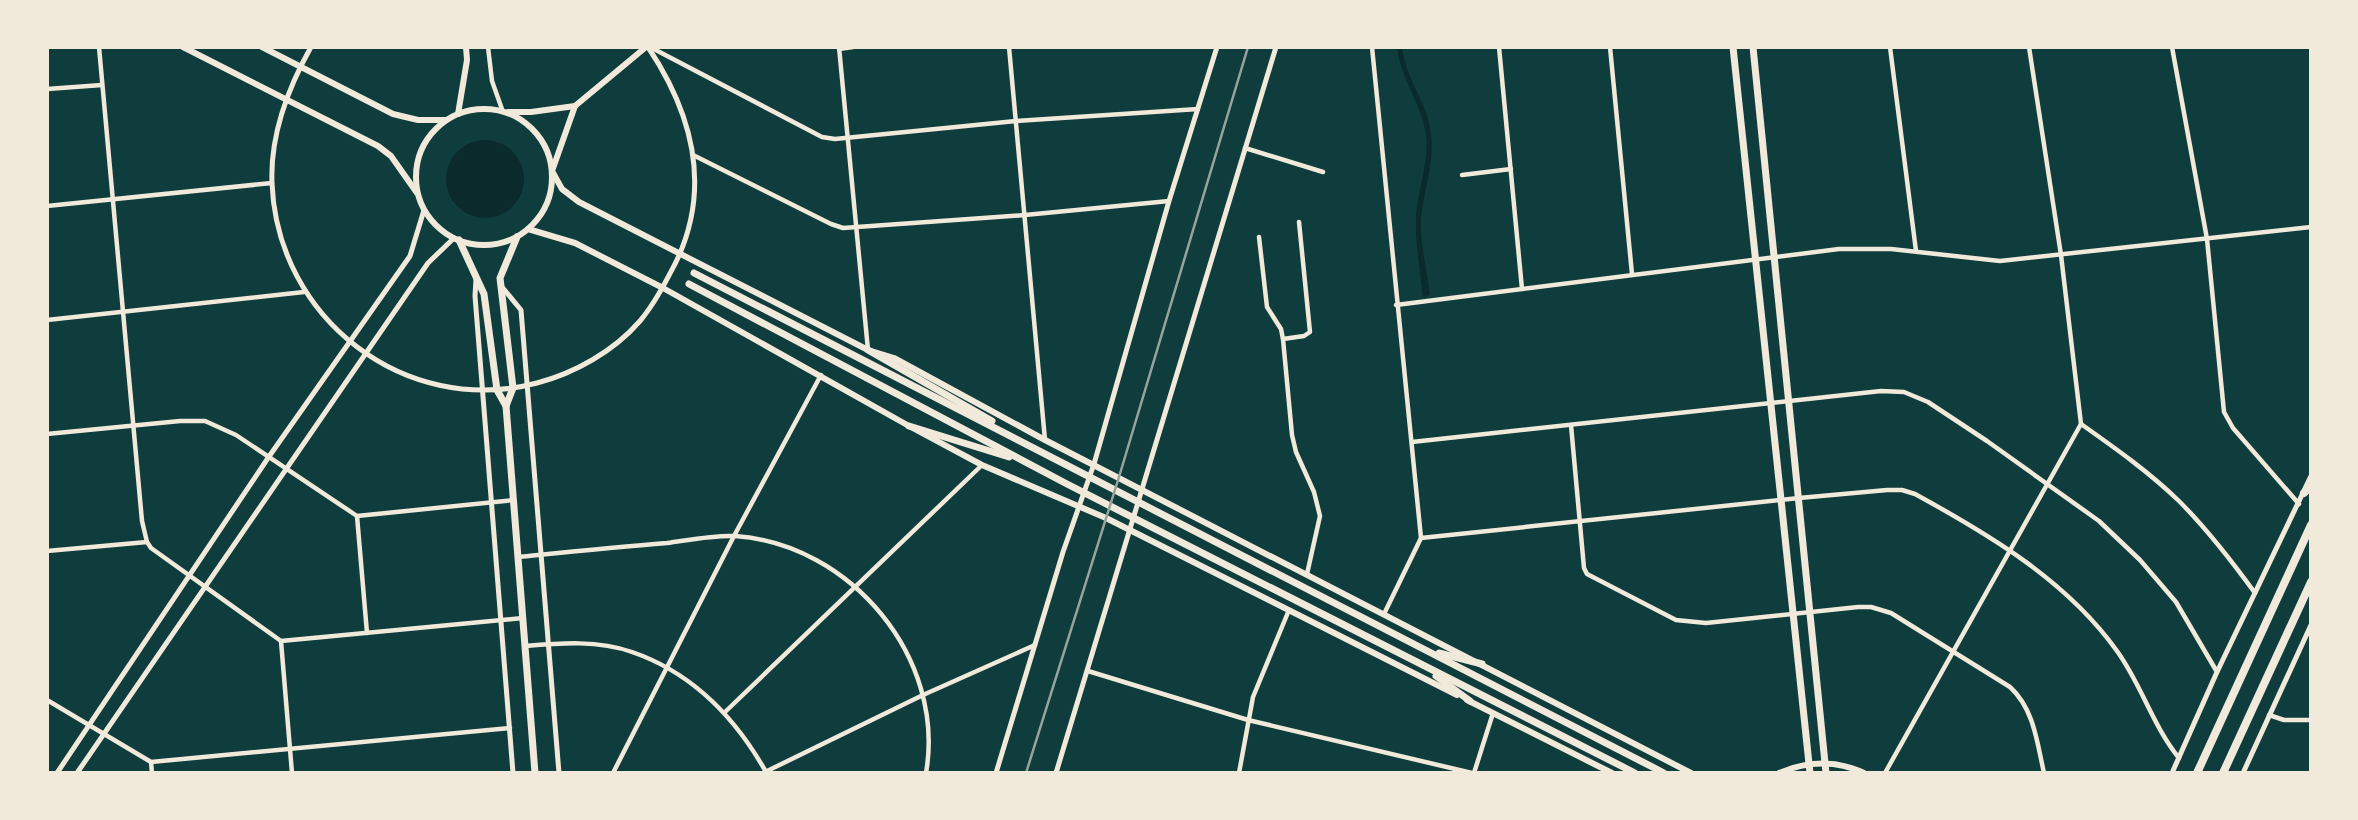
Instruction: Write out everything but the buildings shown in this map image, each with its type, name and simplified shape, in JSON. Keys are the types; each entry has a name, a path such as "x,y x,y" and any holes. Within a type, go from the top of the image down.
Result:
{"highway":[{"path":"2304,493 2311,486"},
{"path":"2197,773 2311,525"},
{"path":"2223,773 2311,582"}],"main road":[{"path":"183,47 378,146 391,156 432,221 456,239 488,245 517,237 539,217 547,203 552,172 575,106 648,47"},
{"path":"262,47 393,114 418,120 448,119"},
{"path":"458,114 467,60 466,47"},
{"path":"1733,47 1810,773"},
{"path":"1753,47 1826,773"},
{"path":"503,112 531,112 575,106"},
{"path":"418,195 417,166 421,152 436,128 458,114 473,110 488,109 516,117 537,134 562,189 579,202 868,350 976,410 1015,437"},
{"path":"528,229 575,243 663,288 982,465 1082,503 1612,773"},
{"path":"506,406 513,388 500,278 517,237"},
{"path":"456,239 484,294 497,390 506,406 536,773"},
{"path":"694,273 1664,773"},
{"path":"689,284 1026,463 1635,773"},
{"path":"868,350 894,358 1141,493 1307,574 1691,773"},
{"path":"909,426 1026,463"},
{"path":"1428,650 1482,664"},
{"path":"1422,664 1470,701"},
{"path":"1779,773 1809,764 1825,763 1840,764 1864,773"}],"street":[{"path":"99,47 142,521 147,542 158,554 281,641 523,618"},
{"path":"311,47 286,100 276,136 272,183 277,223 288,259 304,292 319,312 350,342 384,365 415,379 449,387 483,390 528,385 573,370 605,351 638,323 663,288 679,254 692,210 693,155 688,126 678,98 648,47"},
{"path":"488,47 492,81 503,112"},
{"path":"648,47 822,137 835,139 1016,121 1198,108"},
{"path":"853,47 839,48 868,350"},
{"path":"1009,47 1045,440"},
{"path":"996,773 1062,552 1093,468 1169,201 1217,47"},
{"path":"1056,773 1276,47"},
{"path":"1372,47 1421,538 1384,614"},
{"path":"1499,47 1522,289"},
{"path":"1610,47 1632,274"},
{"path":"1890,47 1916,251"},
{"path":"1885,773 2081,424 2061,255 2029,47"},
{"path":"2172,47 2207,239 2224,412 2233,428 2299,504"},
{"path":"47,89 102,85"},
{"path":"1245,148 1323,173"},
{"path":"693,155 831,224 855,228 1169,201"},
{"path":"1462,175 1511,169"},
{"path":"47,206 272,183"},
{"path":"57,773 268,458 410,256 424,210"},
{"path":"1283,339 1304,337 1308,335 1310,328 1298,222"},
{"path":"1396,305 1756,258 1868,247 2000,261 2311,226"},
{"path":"1259,237 1268,307 1281,329 1283,339 1292,435 1296,452 1314,492 1320,516 1307,574"},
{"path":"77,773 428,263 456,239"},
{"path":"476,276 475,296 513,773"},
{"path":"500,285 521,310 559,773"},
{"path":"47,320 304,292"},
{"path":"612,773 734,536 821,375"},
{"path":"1412,442 1881,391 1904,391 1944,413 2099,521 2140,560 2176,602 2217,672"},
{"path":"47,434 205,421 225,429 357,516 514,500"},
{"path":"2081,424 2141,468 2178,500 2211,535 2255,593"},
{"path":"1571,425 1584,568 1587,574 1676,620 1706,622 1858,607 1881,610 1953,651 2020,696 2032,721 2044,773"},
{"path":"724,712 982,465"},
{"path":"2172,773 2311,476"},
{"path":"1421,538 1799,498 1902,490 1928,501 2039,570 2061,588 2098,626 2129,668 2170,747 2179,758"},
{"path":"357,516 367,633"},
{"path":"518,557 734,536 794,550 834,570 890,623 907,652 923,695 929,726 926,773"},
{"path":"47,551 147,542"},
{"path":"1239,773 1248,720 1266,664 1289,610"},
{"path":"2242,773 2311,625"},
{"path":"281,641 292,773"},
{"path":"525,646 588,644 611,647 632,652 667,669 697,688 724,712 739,729 765,772 923,695 1036,644"},
{"path":"1088,671 1248,720 1473,773 1493,712"},
{"path":"47,700 151,762 510,728"},
{"path":"2269,715 2284,720 2310,721"},
{"path":"151,762 152,773"}],"water":[{"path":"1397,47 1402,47 1407,69 1426,112 1431,134 1430,166 1421,220 1430,295 1423,297 1416,216 1426,155 1426,135 1402,69"},
{"path":"477,140 493,140 507,146 518,157 524,171 524,187 518,201 507,212 493,218 477,218 463,212 452,201 446,187 446,171 452,157 463,146"}],"railway":[{"path":"1026,773 1119,477 1248,47"}]}
